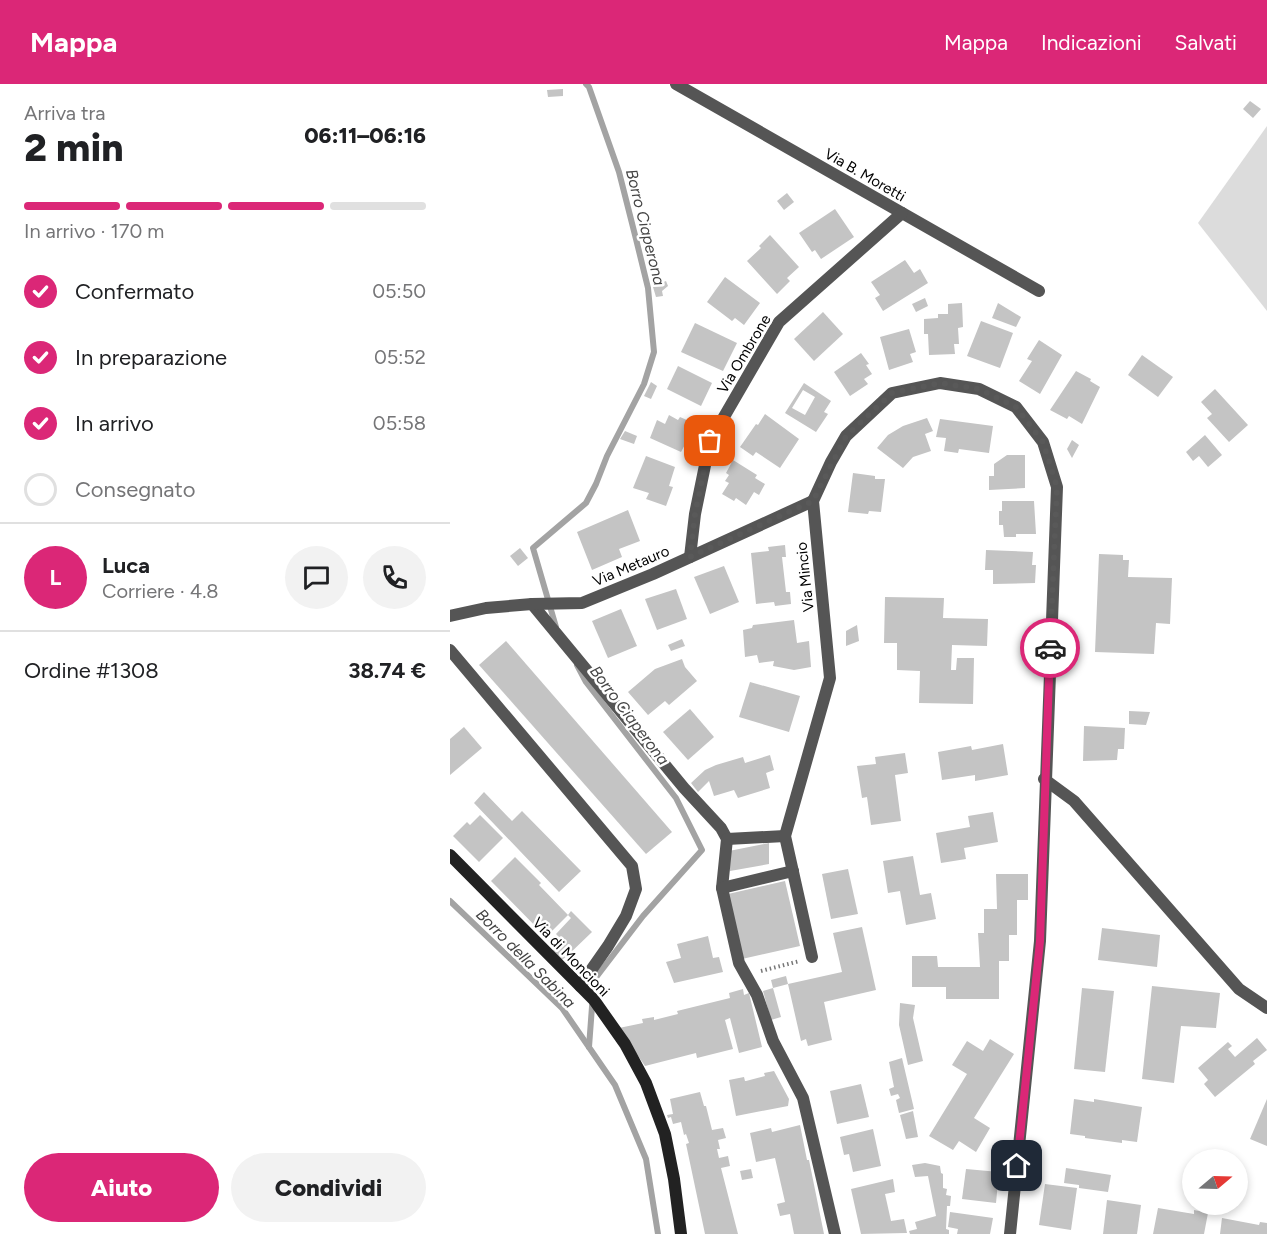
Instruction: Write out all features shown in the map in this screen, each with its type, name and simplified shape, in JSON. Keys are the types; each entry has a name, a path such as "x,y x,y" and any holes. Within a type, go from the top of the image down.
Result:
{"street":[{"name":"Via B. Moretti","path":"676,84 1039,291"},
{"name":"Via Ombrone","path":"690,557 695,514 710,441 778,322 902,213"},
{"path":"813,501 846,436 892,393 940,383 979,389 1016,407 1043,442 1057,487 1044,779 1040,941 1010,1234"},
{"name":"Via Metauro","path":"450,616 486,608 582,603 813,501"},
{"name":"Via Mincio","path":"812,957 785,836 830,678 813,501"},
{"path":"535,604 684,788 721,828 726,839 722,888 739,963 758,995 773,1041 803,1098 835,1234"},
{"path":"450,650 632,866 636,889 626,916 580,986"},
{"path":"1044,779 1074,801 1239,988 1267,1008"},
{"path":"726,839 785,836"},
{"name":"Via di Moncioni","path":"450,855 594,1000 625,1044 646,1083 665,1134 681,1234"},
{"path":"722,888 793,871"}],"path":[{"path":"746,975 812,957"}],"shaded area":[{"path":"1267,126 1267,311 1198,223"}],"building":[{"path":"563,89 563,96 548,97 547,90"},
{"path":"1250,101 1261,109 1253,118 1243,109"},
{"path":"787,193 794,202 784,210 777,201"},
{"path":"835,209 854,237 821,259 815,250 812,252 799,233"},
{"path":"770,235 799,267 787,278 790,281 777,294 747,261 761,248 759,246"},
{"path":"905,260 914,273 920,269 928,283 883,311 875,298 880,295 871,282"},
{"path":"725,277 760,303 744,325 735,318 732,321 707,302"},
{"path":"666,281 668,286 662,291 663,296 656,297 653,287"},
{"path":"925,298 928,306 916,312 912,304"},
{"path":"962,303 963,327 958,328 959,344 954,344 955,354 929,355 928,334 924,334 924,319 938,318 938,314 948,314 948,304"},
{"path":"998,303 1021,317 1016,327 992,318"},
{"path":"823,312 843,334 814,361 794,339"},
{"path":"981,321 1013,333 1000,368 967,356"},
{"path":"695,323 737,343 723,371 681,352"},
{"path":"909,329 916,352 910,354 913,362 889,370 880,337"},
{"path":"1039,340 1062,355 1040,394 1019,381 1032,361 1027,359"},
{"path":"861,353 869,364 866,365 872,374 864,379 868,384 850,396 834,372"},
{"path":"1142,355 1173,377 1158,397 1128,375"},
{"path":"678,366 712,383 701,406 667,389"},
{"path":"1076,371 1100,387 1082,424 1069,416 1067,419 1050,410"},
{"path":"651,382 657,386 651,399 644,396"},
{"path":"804,383 831,401 824,412 828,414 816,432 785,413","holes":["803,390 815,397 805,415 792,408"]},
{"path":"1215,389 1248,425 1229,442 1207,418 1212,414 1201,402"},
{"path":"765,414 799,439 780,468 756,452 753,456 740,447"},
{"path":"669,415 678,420 680,417 696,424 681,452 650,438 657,420 665,424"},
{"path":"927,418 933,431 925,434 931,451 913,457 903,468 877,448 888,435 903,426"},
{"path":"940,419 993,426 989,453 959,449 958,453 944,451 946,438 936,437"},
{"path":"625,431 637,436 634,444 620,439"},
{"path":"1205,435 1222,455 1208,467 1199,456 1193,461 1186,452"},
{"path":"1072,440 1079,445 1072,458 1067,449"},
{"path":"1007,455 1025,455 1025,488 989,490 989,476 994,476 994,464"},
{"path":"646,456 675,467 669,486 673,487 666,506 646,499 649,493 633,488"},
{"path":"733,460 757,475 755,478 765,484 759,495 754,492 746,505 736,498 734,501 722,494 729,483 725,481 729,475 726,473"},
{"path":"853,473 875,476 875,479 885,479 881,512 869,511 868,514 848,512"},
{"path":"1002,501 1034,501 1036,534 1016,534 1016,537 1004,537 1003,525 999,525"},
{"path":"628,510 640,541 619,549 622,557 592,570 577,532"},
{"path":"785,545 786,557 782,557 786,592 790,592 791,604 775,606 774,602 756,604 751,553 769,551 768,547"},
{"path":"520,548 528,558 518,566 510,556"},
{"path":"986,550 1033,552 1032,565 1036,565 1035,583 993,584 993,570 985,570"},
{"path":"1099,554 1123,555 1123,560 1129,560 1128,577 1172,578 1170,624 1156,623 1154,654 1095,652"},
{"path":"724,566 739,602 710,614 694,577"},
{"path":"676,589 687,619 657,630 645,599"},
{"path":"885,597 944,598 943,618 988,619 987,646 952,645 951,670 956,670 957,658 974,658 973,704 919,703 920,671 897,670 897,643 884,643"},
{"path":"621,609 637,646 608,658 592,621"},
{"path":"794,620 797,643 809,641 811,667 794,670 773,666 774,661 759,663 757,655 745,657 743,630 752,628 753,625"},
{"path":"857,625 859,641 846,646 846,631"},
{"path":"682,639 685,646 671,651 668,645"},
{"path":"506,641 672,832 646,854 479,665"},
{"path":"682,659 685,667 697,681 669,705 665,701 648,715 628,692 655,669"},
{"path":"750,682 800,696 789,732 739,717"},
{"path":"690,709 714,737 688,760 663,732"},
{"path":"1129,711 1150,712 1146,725 1129,724"},
{"path":"1084,726 1125,728 1124,749 1118,749 1117,760 1083,761"},
{"path":"464,727 482,748 450,775 450,739"},
{"path":"1003,744 1008,775 975,781 975,775 942,780 938,752 971,746 972,750"},
{"path":"905,753 908,773 895,775 901,821 871,825 867,797 862,798 857,766 876,764 875,757"},
{"path":"770,755 774,770 766,773 770,788 738,798 734,790 714,796 709,781 698,792 691,783 705,770 716,765 743,757 745,763"},
{"path":"484,792 512,821 522,811 581,871 559,892 474,803"},
{"path":"993,812 998,842 964,848 966,859 941,863 936,833 970,827 968,816"},
{"path":"480,815 503,838 479,862 453,836 467,822 470,825"},
{"path":"769,843 769,864 730,871 729,851"},
{"path":"913,856 920,895 931,893 936,919 906,925 900,891 888,893 883,861"},
{"path":"515,857 568,915 546,937 491,881"},
{"path":"848,869 858,914 831,919 822,874"},
{"path":"996,874 1028,874 1028,900 1017,900 1017,935 1009,935 1009,961 999,961 999,999 946,999 946,987 912,987 912,956 937,956 938,967 980,967 978,933 984,933 984,909 997,909"},
{"path":"785,881 800,946 742,959 728,894"},
{"path":"571,911 592,932 560,961 551,952 563,941 556,934 571,918 568,915"},
{"path":"862,927 876,990 824,1002 832,1040 808,1046 806,1039 801,1041 788,984 842,972 833,933"},
{"path":"1102,928 1160,935 1157,967 1098,960"},
{"path":"708,936 713,958 719,957 723,972 674,983 666,962 681,958 677,944"},
{"path":"786,976 788,984 773,988 771,980"},
{"path":"1152,986 1220,993 1216,1028 1181,1026 1174,1083 1142,1079"},
{"path":"773,988 781,1017 771,1020 763,991"},
{"path":"1082,988 1114,991 1105,1072 1074,1069"},
{"path":"743,989 744,995 749,993 762,1047 739,1053 730,1018 725,1020 733,1049 697,1058 696,1053 645,1066 619,1028 643,1023 642,1019 654,1017 654,1020 678,1014 677,1011 730,998 729,993"},
{"path":"900,1003 915,1005 913,1018 923,1061 908,1065 899,1025"},
{"path":"1257,1038 1267,1050 1253,1061 1255,1064 1215,1097 1204,1084 1208,1080 1198,1068 1228,1042 1232,1046 1228,1049 1235,1057"},
{"path":"990,1039 1014,1054 974,1118 990,1128 976,1152 959,1141 953,1150 929,1136 967,1074 952,1065 967,1041 983,1051"},
{"path":"902,1058 914,1109 899,1113 896,1100 900,1098 898,1094 891,1096 889,1089 894,1087 889,1062"},
{"path":"774,1071 789,1099 788,1106 736,1116 729,1080 744,1077 746,1081"},
{"path":"861,1084 869,1117 837,1124 830,1091"},
{"path":"700,1092 712,1130 723,1128 726,1138 718,1140 720,1149 717,1149 719,1158 728,1156 730,1166 721,1168 738,1234 705,1234 686,1144 689,1143 686,1134 684,1135 681,1122 673,1124 671,1117 668,1118 667,1115 673,1114 670,1099"},
{"path":"1074,1099 1094,1102 1094,1099 1142,1107 1137,1142 1122,1140 1122,1143 1070,1134"},
{"path":"1267,1099 1267,1146 1250,1139"},
{"path":"913,1111 918,1137 906,1139 900,1115"},
{"path":"800,1125 824,1234 794,1234 790,1214 780,1216 777,1204 785,1202 775,1158 756,1162 750,1133 771,1128 772,1132"},
{"path":"873,1129 881,1166 853,1172 849,1154 844,1155 840,1137"},
{"path":"925,1163 940,1166 943,1174 943,1188 947,1189 946,1195 951,1196 950,1206 947,1206 946,1229 949,1230 949,1234 910,1234 909,1231 917,1229 915,1222 936,1216 928,1176 915,1177 912,1165"},
{"path":"1066,1168 1111,1175 1108,1192 1079,1188 1079,1185 1064,1183"},
{"path":"751,1169 753,1178 742,1180 740,1171"},
{"path":"966,1169 999,1172 996,1203 962,1199"},
{"path":"893,1179 895,1192 885,1194 891,1221 904,1219 907,1233 861,1234 851,1189"},
{"path":"1045,1184 1077,1188 1071,1230 1039,1225"},
{"path":"1107,1200 1141,1205 1137,1234 1103,1234"},
{"path":"1158,1208 1182,1212 1182,1215 1208,1215 1204,1234 1153,1234"},
{"path":"950,1212 993,1218 990,1234 957,1234 958,1229 948,1227"},
{"path":"1222,1218 1259,1225 1260,1222 1267,1223 1267,1234 1220,1234"}],"waterway":[{"name":"Borro Ciaperona","path":"556,627 533,548 586,503 644,384 654,352 648,288 619,172 586,84"},
{"name":"Borro Ciaperona","path":"577,665 586,682 676,798 702,850 643,916 594,980 589,1047"},
{"name":"Borro della Sabina","path":"450,901 562,1008 615,1085 646,1159 658,1234"}],"way so far":[{"path":"710,441 695,514 690,557 813,501 846,436 892,393 940,383 979,389 1016,407 1043,442 1057,487 1050,648"}],"route":[{"path":"1017,1166 1040,941 1050,648"}]}
